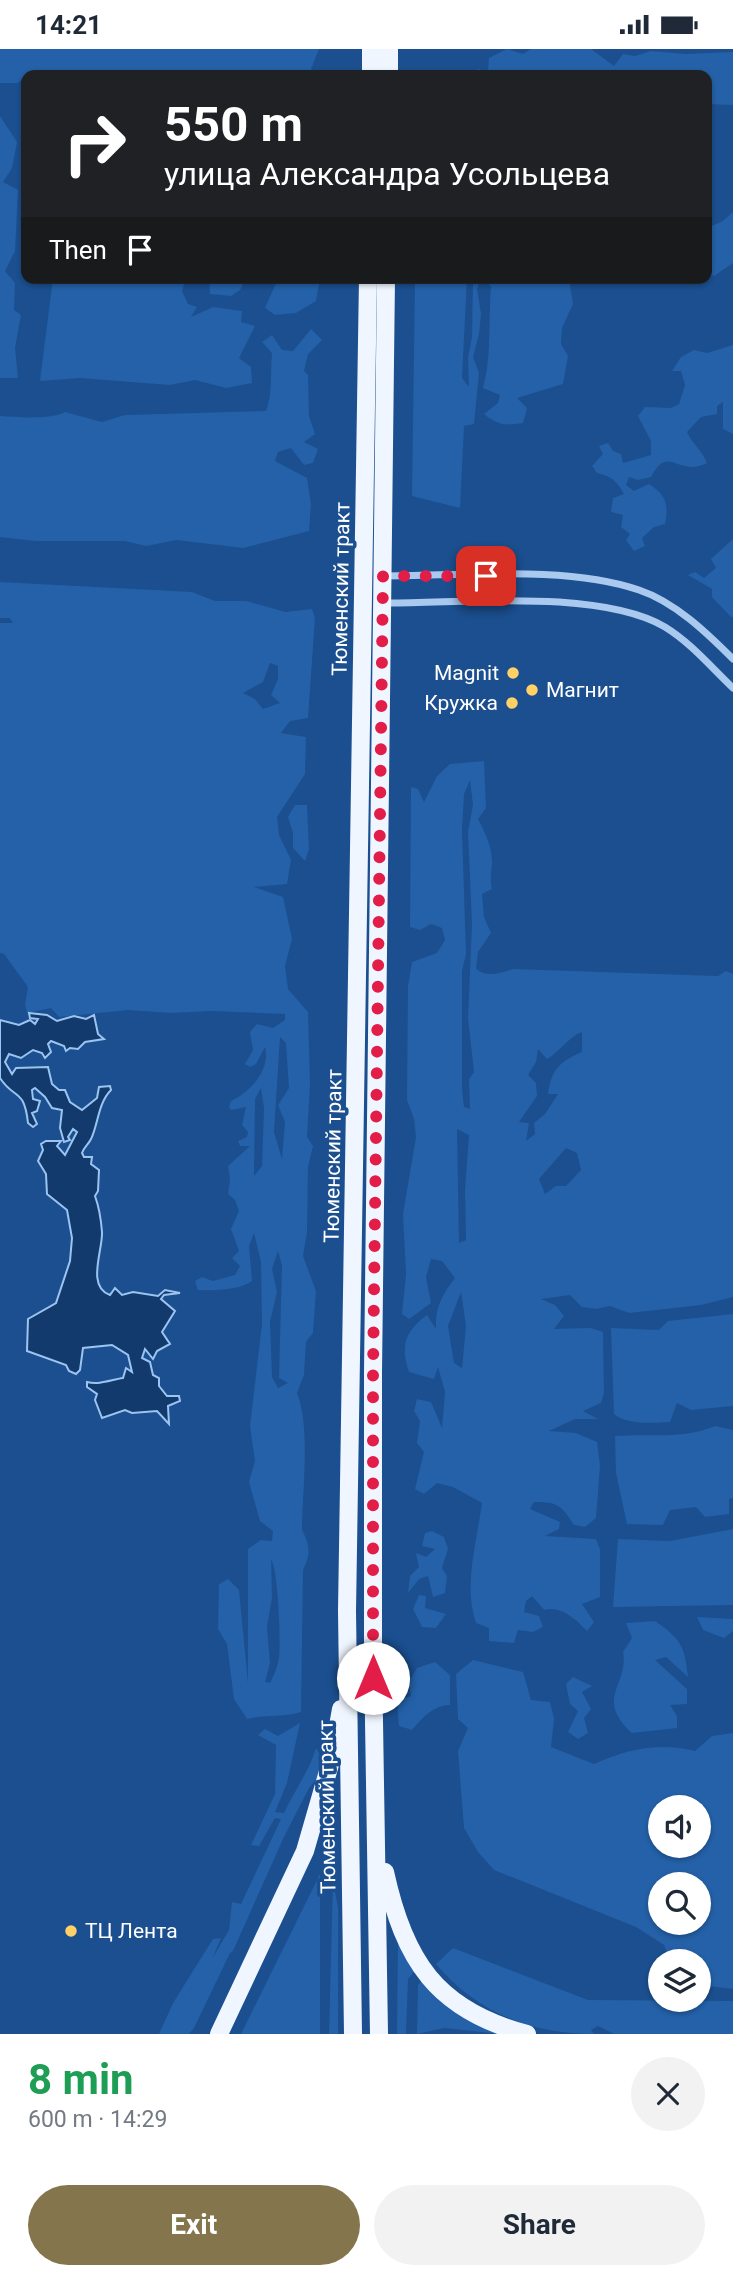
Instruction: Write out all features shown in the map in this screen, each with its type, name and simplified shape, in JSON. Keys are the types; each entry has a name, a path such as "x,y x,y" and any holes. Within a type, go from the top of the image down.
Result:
{"main road":[{"path":"371,49 371,70"},
{"path":"389,49 389,70"},
{"name":"Тюменский тракт","path":"353,2034 347,1611 368,284"},
{"name":"Тюменский тракт","path":"379,2034 373,1682 373,1373 386,284"},
{"path":"219,2034 293,1881 317,1813 333,1754 342,1702 347,1611"},
{"path":"377,1816 385,1872 399,1929 423,1970 451,1998 472,2012 527,2034"}],"street":[{"path":"383,576 542,576 595,580 640,590 677,610 733,659"},
{"path":"383,603 530,603 614,609 663,626 687,642 733,688"}],"shaded area":[{"path":"0,49 319,49 312,70 21,70 21,80 18,83 0,83"},
{"path":"507,49 523,54 531,49 591,49 614,66 623,54 635,56 651,51 686,54 733,52 733,105 712,104 712,70 488,70 489,58"},
{"path":"0,116 17,142 12,168 3,182 18,190 15,251 5,271 15,283 14,310 21,315 15,348 18,378 0,378"},
{"path":"733,212 733,263 714,276 712,226"},
{"path":"52,284 184,284 182,291 188,304 197,307 191,317 213,307 242,311 241,322 255,326 239,358 251,367 252,383 226,388 195,380 170,385 80,378 40,381"},
{"path":"209,284 243,284 240,290 231,296 210,294"},
{"path":"276,284 319,284 316,301 296,313 275,315 265,308"},
{"path":"415,284 467,284 462,378 469,387 473,284 479,284 477,289 481,314 473,357 479,373 474,424 464,426 460,508 412,496"},
{"path":"489,284 571,284 573,304 562,328 561,344 568,356 563,384 517,398 527,408 523,423 502,424 484,414 498,403 500,395 483,388 489,351 491,287"},
{"path":"311,329 322,340 308,354 304,371 308,375 309,416 315,434 304,442 318,449 313,463 304,465 291,448 278,452 275,461 307,478 311,504 309,531 243,548 177,540 146,546 125,541 35,541 0,537 0,416 43,417 65,412 102,422 125,415 266,411 272,353 262,342 272,335 282,350 293,351"},
{"path":"733,345 733,434 723,429 723,402 717,406 717,414 701,417 687,432 707,463 688,467 663,463 651,477 638,480 629,477 626,485 634,491 649,484 659,492 667,511 665,524 654,527 642,538 645,546 634,551 626,540 630,534 621,527 623,515 611,512 613,498 624,494 613,480 597,473 592,466 603,454 599,446 608,443 613,451 621,454 623,463 651,455 651,441 638,416 645,407 671,408 679,404 685,385 681,371 672,371 681,357 694,350 707,353"},
{"path":"733,539 731,617 712,597 712,589 688,575 695,572 704,578 716,568 711,559"},
{"path":"0,582 192,592 215,601 246,601 286,612 312,609 315,618 308,718 290,721 281,733 306,737 305,774 277,817 279,835 291,860 287,884 254,887 283,897 292,939 285,966 288,989 308,1012 310,1084 307,1137 313,1146 308,1167 307,1232 303,1256 316,1291 313,1333 306,1342 304,1375 297,1393 304,1424 302,1530 308,1550 303,1570 301,1712 247,1719 234,1699 227,1644 218,1629 219,1584 228,1579 239,1590 248,1683 248,1549 261,1540 272,1541 273,1531 260,1521 249,1482 255,1461 250,1426 262,1324 261,1262 254,1233 249,1246 252,1281 234,1288 198,1290 195,1281 202,1277 213,1281 235,1275 240,1266 232,1258 239,1251 231,1229 239,1211 235,1200 228,1194 228,1166 250,1146 240,1146 238,1141 247,1137 248,1132 242,1125 246,1107 231,1110 229,1107 231,1101 252,1086 265,1064 265,1047 256,1064 250,1067 245,1064 253,1050 250,1032 257,1024 273,1028 285,1020 285,1014 128,1010 59,1017 51,1008 27,1013 25,1004 28,987 4,954 0,953 0,623 13,623 10,618 0,618","holes":["270,663 278,666 278,679 271,695 280,703 263,709 255,699 243,693 263,682","280,1037 286,1043 289,1088 278,1105 285,1122 282,1159 274,1132","261,1088 264,1108 262,1166 254,1176 255,1099","278,1251 282,1266 279,1378 288,1383 278,1388 272,1377 270,1322 277,1292 272,1269","271,1559 277,1590 280,1649 278,1664 270,1683 265,1682 270,1663 267,1627 272,1598"]},
{"path":"484,761 486,808 478,819 491,853 492,889 482,894 484,917 491,933 478,952 476,969 480,972 489,974 513,969 718,976 726,971 733,974 733,1297 701,1305 629,1313 610,1306 596,1309 582,1307 570,1295 541,1299 555,1305 564,1316 554,1329 591,1328 603,1332 604,1393 601,1403 583,1411 598,1419 575,1419 549,1431 576,1433 597,1442 600,1466 596,1518 585,1527 574,1525 566,1513 554,1504 534,1502 530,1509 560,1522 559,1529 545,1536 596,1539 600,1549 600,1597 582,1604 594,1622 587,1631 562,1611 544,1610 532,1596 526,1601 524,1612 539,1616 543,1627 533,1632 518,1630 514,1643 489,1641 489,1628 476,1623 472,1609 472,1563 482,1503 453,1487 437,1483 424,1494 415,1489 424,1452 417,1443 420,1421 414,1411 417,1399 431,1402 442,1428 445,1392 438,1367 434,1379 409,1372 405,1347 409,1333 427,1315 436,1329 440,1302 455,1278 442,1261 431,1259 426,1277 431,1303 409,1319 402,1314 406,1274 403,1214 416,1137 414,1119 407,1100 408,986 412,962 437,953 445,940 442,928 431,924 420,930 410,927 411,787 418,789 424,802 437,776 450,764","holes":["470,780 473,805 468,832 472,924 468,1018 474,1072 469,1079 470,1109 464,1107 462,1089 462,971 466,954 462,830 464,794","582,1032 582,1052 562,1063 554,1073 548,1094 558,1094 545,1114 534,1123 535,1134 526,1141 529,1123 519,1122 537,1096 536,1083 528,1075 536,1062 538,1049 547,1059","457,1129 469,1135 465,1190 466,1240 459,1243","566,1148 577,1153 581,1170 566,1186 556,1186 545,1194 539,1179","461,1292 466,1326 462,1368 454,1363 448,1326"]},
{"path":"295,805 307,805 309,849 305,861 293,848 293,833 288,817"},
{"path":"29,1013 47,1015 57,1021 74,1016 86,1019 94,1015 98,1034 104,1039 85,1042 78,1049 70,1048 66,1051 64,1046 51,1041 48,1044 51,1052 45,1058 42,1053 33,1050 21,1058 9,1054 5,1062 12,1074 16,1068 48,1067 52,1084 59,1090 65,1090 70,1102 82,1110 97,1098 99,1087 110,1086 111,1090 103,1101 91,1139 82,1153 84,1157 92,1157 91,1164 99,1170 98,1191 95,1196 100,1213 102,1240 97,1276 103,1291 110,1295 115,1288 122,1295 133,1292 158,1296 165,1290 180,1293 164,1295 161,1299 175,1311 162,1332 170,1344 157,1351 153,1359 145,1349 142,1358 150,1362 153,1375 159,1378 159,1386 167,1396 179,1396 180,1401 168,1406 169,1424 157,1411 132,1413 125,1410 102,1418 95,1400 97,1394 87,1387 87,1382 101,1383 123,1378 126,1368 132,1372 128,1355 112,1345 83,1348 80,1370 76,1374 69,1371 66,1365 27,1351 28,1319 56,1303 70,1261 72,1238 67,1210 47,1194 46,1174 38,1161 43,1150 41,1144 46,1141 61,1141 57,1146 65,1155 77,1132 73,1129 68,1137 70,1140 64,1142 60,1128 62,1110 52,1108 35,1088 32,1090 33,1099 40,1101 37,1111 32,1113 37,1124 33,1127 28,1123 21,1099 0,1078 0,1020 19,1025 30,1020 35,1024 38,1019 30,1018"},
{"path":"733,1314 733,1406 691,1410 677,1403 670,1422 633,1422 614,1414 611,1328 659,1330 668,1321"},
{"path":"715,1426 733,1430 733,1498 729,1499 729,1514 705,1517 696,1507 670,1510 663,1525 627,1524 616,1473 615,1436 678,1435"},
{"path":"733,1529 733,1605 613,1607 618,1539 670,1541"},
{"path":"432,1531 444,1537 448,1549 442,1568 447,1576 445,1593 433,1597 428,1576 419,1579 408,1593 410,1576 419,1567 416,1553 426,1557 435,1549 422,1546 425,1533"},
{"path":"419,1595 426,1596 425,1608 446,1614 436,1628 422,1627 413,1609"},
{"path":"697,1617 733,1619 733,1631 724,1638 703,1630"},
{"path":"655,1621 676,1638 683,1650 688,1677 666,1657 655,1660 687,1689 687,1704 670,1705 677,1716 677,1728 632,1733 621,1721 614,1701 624,1664 623,1652 632,1638 626,1623"},
{"path":"473,1660 523,1672 531,1700 550,1702 554,1719 551,1747 594,1764 619,1754 656,1747 695,1751 712,1736 733,1733 733,1989 711,1986 711,1949 665,1949 664,1945 648,1935 711,1935 711,1872 648,1872 648,1935 636,1927 494,1870 478,1852 464,1828 458,1751 468,1728 458,1719 456,1674"},
{"path":"435,1662 450,1675 450,1705 434,1710 412,1730 399,1726 397,1701 411,1696 409,1681 417,1668"},
{"path":"573,1677 592,1686 582,1692 591,1709 584,1718 588,1733 578,1739 568,1732 578,1711 570,1704 566,1684"},
{"path":"300,1723 287,1783 275,1812 284,1813 316,1748 320,1755 319,1776 309,1788 283,1839 233,1951 194,2028 189,2034 159,2034 173,2003 213,1939 221,1938 212,1959 229,1930 232,1902 241,1904 281,1819 275,1818 259,1846 251,1845 275,1794 276,1745 258,1735 265,1729 278,1736"},
{"path":"320,1874 320,2034 241,2034"},
{"path":"333,1880 338,1908 338,2034 329,2034"},
{"path":"398,1940 416,1969 408,1979 406,2034 397,2034"},
{"path":"453,1948 588,2000 648,2000 648,2012 711,2012 711,2001 733,2001 733,2034 614,2034 598,2026 591,2030 594,2034 548,2030 527,2025 487,2007 452,1981 436,1964"},
{"path":"423,1979 500,2034 444,2028 417,2034 418,1985"}],"place":[{"name":"Magnit","path":"513,673"},
{"name":"Магнит","path":"532,690"},
{"name":"Кружка","path":"512,703"},
{"name":"ТЦ Лента","path":"71,1931"}],"route":[{"path":"373,1678 373,1373 383,576 486,576"}]}
